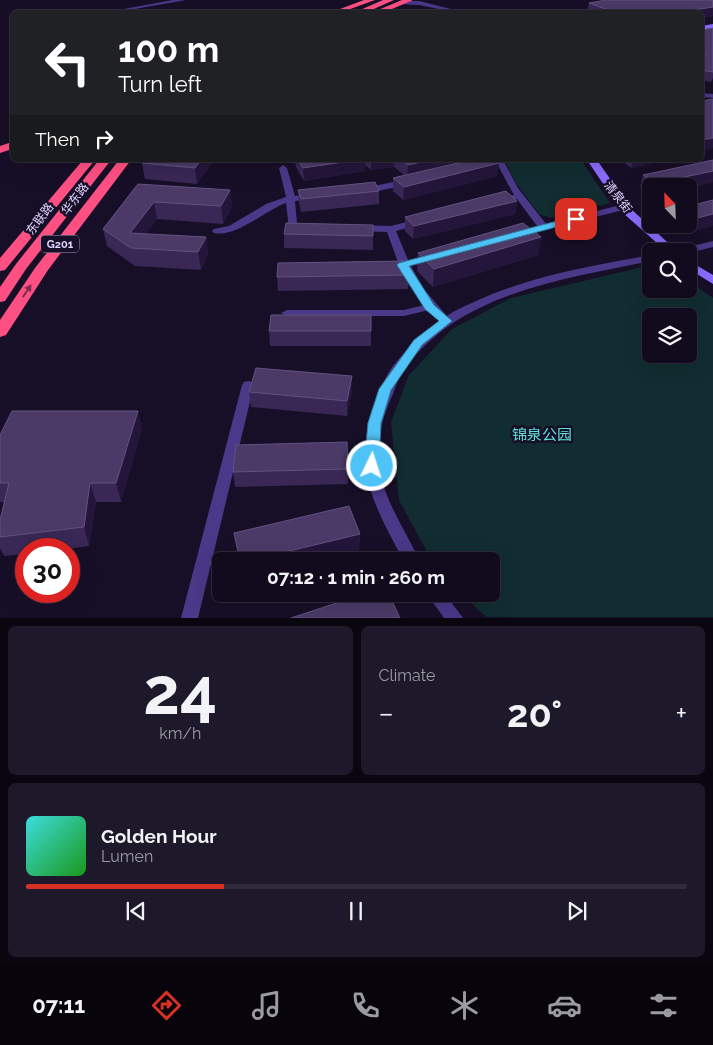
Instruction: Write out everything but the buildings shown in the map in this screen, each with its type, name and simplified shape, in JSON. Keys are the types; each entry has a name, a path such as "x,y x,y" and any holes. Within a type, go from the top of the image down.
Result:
{"highway":[{"path":"342,10 371,0"},
{"path":"362,10 390,0"},
{"path":"381,10 409,0"},
{"name":"华东路","path":"0,266 87,162"},
{"name":"东联路","path":"0,298 26,260 103,162"},
{"name":"华东路","path":"0,332 42,268 122,162"}],"street":[{"path":"122,10 183,0"},
{"path":"420,0 458,10"},
{"path":"400,3 419,3 451,10"},
{"path":"497,162 519,196 543,227"},
{"name":"清泉街","path":"593,162 624,207 663,243"},
{"path":"283,168 290,199 292,227 312,227"},
{"path":"350,192 379,189 416,180"},
{"path":"217,231 232,229 269,206 290,199 320,196"},
{"path":"492,203 519,196"},
{"path":"506,237 624,207"},
{"path":"352,228 391,229 428,220"},
{"path":"391,229 403,265 429,307 446,321"},
{"path":"697,248 713,244"},
{"path":"384,265 403,265 440,255"},
{"path":"407,552 390,520 372,466 375,423 385,389 418,342 446,321 478,304 534,283 642,260"},
{"path":"697,269 713,280"},
{"path":"287,313 404,313 429,307"},
{"path":"189,618 248,385"},
{"path":"442,602 455,618"}],"green space":[{"path":"505,162 582,162 610,203 551,218 539,214 516,183"},
{"name":"锦泉公园","path":"642,267 642,298 697,298 697,287 713,298 713,617 486,617 470,602 500,602 500,552 427,552 399,500 391,422 409,375 452,329 511,298"}],"route":[{"path":"372,466 375,423 385,389 418,342 446,321 429,307 403,265 576,219"}]}
